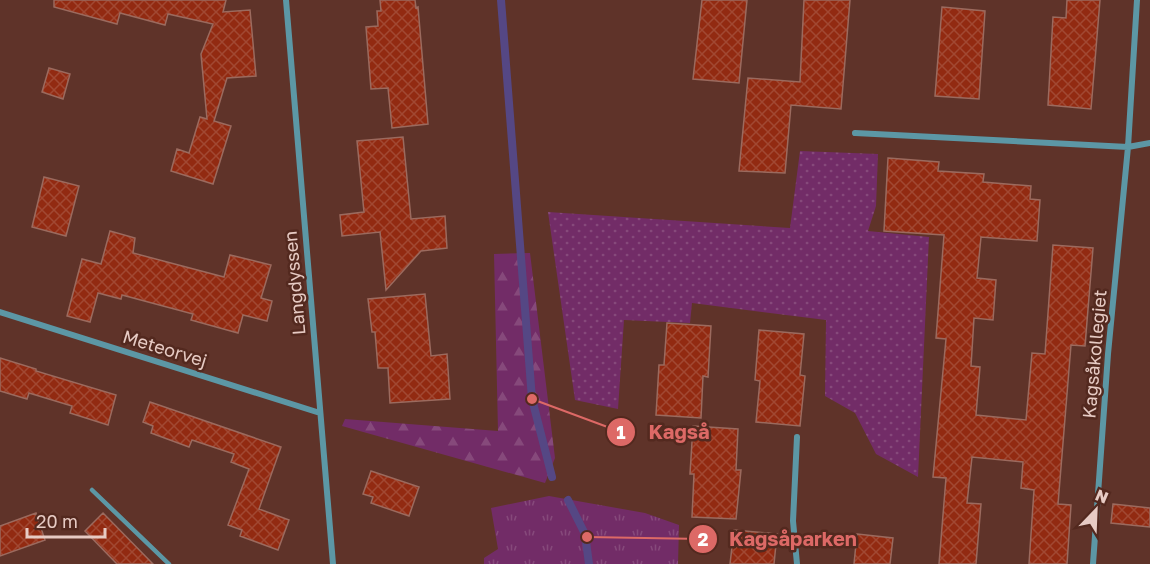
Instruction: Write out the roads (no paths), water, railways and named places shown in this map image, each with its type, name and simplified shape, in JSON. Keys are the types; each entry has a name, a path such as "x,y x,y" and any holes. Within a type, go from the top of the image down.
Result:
{"street":[{"name":"Langdyssen","path":"286,0 333,564"},
{"name":"Kagsåkollegiet","path":"1093,564 1108,354 1128,147 1137,0"},
{"path":"855,134 1128,147 1150,144"},
{"name":"Meteorvej","path":"0,312 321,412"},
{"path":"797,437 792,521 797,564"}],"lane":[{"path":"92,490 169,564"}],"waterway":[{"path":"501,0 532,399 552,477"},
{"path":"568,500 585,534 589,564"}],"place":[{"name":"Kagså","path":"532,399"},
{"name":"Kagsåparken","path":"587,537"}]}
